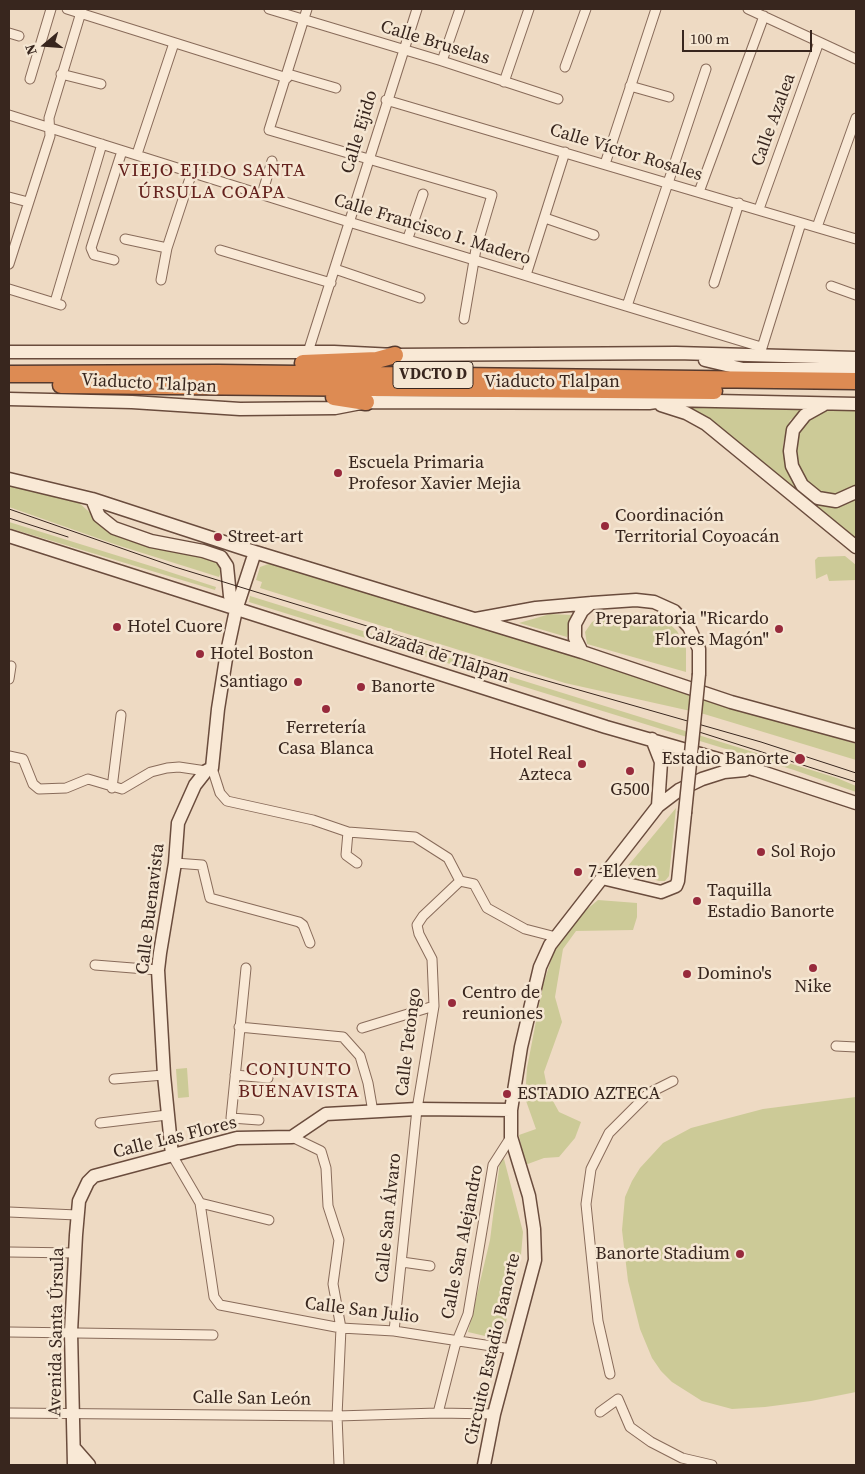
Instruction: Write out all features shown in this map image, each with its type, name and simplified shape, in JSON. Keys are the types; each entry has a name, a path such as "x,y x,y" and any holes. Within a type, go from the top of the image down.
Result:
{"highway":[{"path":"197,373 225,364 322,363 377,360 395,355"},
{"name":"Viaducto Tlalpan","path":"9,374 197,373 856,381"},
{"name":"Viaducto Tlalpan","path":"9,384 856,392"},
{"path":"235,387 264,396 345,398 366,402"}],"main road":[{"name":"Viaducto Tlalpan","path":"9,352 308,352 395,355 761,352 856,358"},
{"path":"676,353 743,369 856,369"},
{"name":"Viaducto Tlalpan","path":"9,399 132,402 240,409 335,408 366,402 649,402 669,400 856,404"},
{"path":"649,402 677,409 706,424 856,548"},
{"path":"827,404 810,411 796,424 790,444 792,466 802,485 818,498 836,501 856,492"},
{"path":"9,479 92,499 255,552 582,652 731,702 856,736"},
{"path":"92,499 99,516 114,528 151,541 203,551 221,557 227,566 230,596 236,610"},
{"name":"Calzada de Tlalpan","path":"9,536 64,552 236,610 606,726 756,770 856,803"},
{"path":"209,769 236,610 255,552"},
{"path":"474,619 536,608 648,600 674,611 685,621 696,641 700,657 699,674 676,886 661,892 602,878"},
{"path":"582,652 575,638 575,624 582,611 592,603"},
{"path":"652,739 661,762 658,806"},
{"name":"Calle Buenavista","path":"172,1155 164,1076 158,970 176,863 178,823 183,808 195,785 209,769"},
{"name":"Circuito Estadio Banorte","path":"484,1465 494,1414 535,1260 534,1229 529,1196 511,1137 511,1110 534,988 546,953 556,937 658,806 679,790 702,779 724,772 756,770"},
{"path":"292,1137 326,1114 417,1109 511,1110"},
{"name":"Calle Las Flores","path":"78,1215 83,1190 94,1176 236,1138 292,1137"},
{"name":"Avenida Santa Úrsula","path":"74,1465 71,1332 78,1215"},
{"path":"75,1449 89,1465"}],"street":[{"path":"30,79 51,9"},
{"path":"67,9 81,11 174,43 336,88"},
{"name":"Calle Bruselas","path":"269,9 442,61 558,99"},
{"path":"308,9 288,76 268,130 369,157 492,194 475,258 464,319"},
{"name":"Calle Ejido","path":"308,352 331,283 386,100 417,9"},
{"path":"442,61 460,9"},
{"path":"504,82 529,9"},
{"path":"566,67 586,9"},
{"path":"605,164 656,9"},
{"path":"748,9 856,59"},
{"path":"9,264 50,136 49,118 81,11"},
{"path":"699,192 764,16"},
{"path":"9,33 19,36"},
{"name":"Calle Azalea","path":"759,209 819,42"},
{"path":"137,154 174,43"},
{"path":"627,306 706,69"},
{"path":"61,74 101,84"},
{"path":"630,86 669,97"},
{"name":"Calle Víctor Rosales","path":"386,100 856,239"},
{"name":"Calle Francisco I. Madero","path":"9,115 349,222 475,258 627,306 761,352"},
{"path":"817,227 856,118"},
{"path":"9,288 58,304 102,144"},
{"path":"114,260 94,255 91,248 122,150"},
{"path":"526,275 566,152"},
{"path":"262,194 272,161"},
{"path":"161,280 167,248 192,172"},
{"path":"408,238 423,194"},
{"path":"9,197 28,202"},
{"path":"714,283 739,203"},
{"path":"544,218 594,235"},
{"path":"761,352 801,223"},
{"path":"125,239 167,248"},
{"path":"220,250 331,283"},
{"path":"335,269 420,298"},
{"path":"831,286 856,294"},
{"path":"9,679 11,666"},
{"path":"112,788 122,715"},
{"path":"9,756 22,759 33,784 39,790 66,788 88,779 112,788 122,789 150,772 166,768 209,769 220,793 227,801 313,820 348,832 415,837 448,858 460,881 474,884 487,908 525,929 556,937"},
{"path":"348,832 346,855 357,863"},
{"path":"176,863 202,865 210,898 299,922 303,925 310,942"},
{"name":"Calle Tetongo","path":"417,1109 434,1006 432,959 419,934 418,925 423,916 460,881"},
{"path":"95,965 158,970"},
{"path":"246,968 231,1118 259,1120"},
{"path":"362,1028 434,1006"},
{"path":"239,1027 343,1037 360,1056 373,1112"},
{"path":"836,1046 856,1047"},
{"path":"235,1075 268,1078"},
{"path":"114,1079 164,1076"},
{"path":"610,1374 598,1321 586,1204 591,1169 609,1134 649,1093 673,1081"},
{"name":"Calle San Álvaro","path":"394,1331 417,1109"},
{"path":"100,1123 168,1114"},
{"path":"292,1137 320,1151 326,1168 328,1206 339,1240 333,1284 341,1328 337,1416 339,1465"},
{"name":"Calle San Alejandro","path":"438,1413 458,1340 468,1314 493,1165 511,1137"},
{"path":"172,1155 200,1203 270,1220"},
{"name":"Calle San Julio","path":"200,1203 214,1297 220,1305 341,1328 394,1331 511,1348"},
{"path":"9,1212 78,1215"},
{"path":"9,1252 75,1253"},
{"path":"402,1262 430,1266"},
{"path":"9,1332 214,1335"},
{"path":"600,1412 618,1400 630,1428 680,1462 712,1465"},
{"name":"Calle San León","path":"9,1413 337,1416 438,1413 494,1414"}],"shaded area":[{"path":"676,407 810,408 790,420 783,444 786,467 795,483 815,502 830,507 856,498 856,538 702,416"},
{"path":"828,408 856,409 856,486 834,497 815,491 803,478 797,461 795,442 800,427 810,417"},
{"path":"9,482 78,502 95,517 214,558 222,569 219,577 117,545 9,507"},
{"path":"9,522 216,587 215,590 9,528"},
{"path":"845,556 856,565 856,580 829,581 827,574 816,579 815,560 818,557"},
{"path":"271,563 856,744 856,760 704,714 565,683 260,588 262,582 256,580 260,567"},
{"path":"250,596 837,778 856,786 856,792 794,770 249,602"},
{"path":"640,613 662,617 677,631 686,648 686,672 587,644 585,632 592,622 603,616"},
{"path":"550,614 573,615 567,637 519,623"},
{"path":"676,808 669,876 665,881 659,881 628,871 627,867"},
{"path":"598,900 637,903 637,917 633,930 576,931 563,949 555,997 562,1022 544,1072 548,1092 559,1112 581,1122 575,1138 559,1157 544,1158 525,1165 519,1135 536,1129 525,1098 527,1068 543,985 554,951 579,916"},
{"path":"187,1068 189,1097 178,1098 176,1069"},
{"name":"Banorte Stadium","path":"856,1097 856,1392 811,1401 732,1409 702,1401 672,1382 661,1371 652,1358 640,1329 628,1281 622,1230 625,1197 632,1181 640,1168 663,1143 691,1128 763,1109"},
{"path":"504,1159 523,1232 521,1255 502,1340 468,1332 490,1240 500,1161"}],"tram line":[{"path":"9,509 175,567 523,674 761,742 856,773"},
{"path":"9,518 68,537"},
{"path":"696,731 856,782"}],"place":[{"name":"Escuela Primaria Profesor Xavier Mejia","path":"338,473"},
{"name":"Coordinación Territorial Coyoacán","path":"605,526"},
{"name":"Street-art","path":"218,537"},
{"name":"Hotel Cuore","path":"117,627"},
{"name":"Preparatoria \"Ricardo Flores Magón\"","path":"779,629"},
{"name":"Hotel Boston","path":"200,654"},
{"name":"Santiago","path":"298,682"},
{"name":"Banorte","path":"361,687"},
{"name":"Ferretería Casa Blanca","path":"326,709"},
{"name":"Estadio Banorte","path":"800,759"},
{"name":"Hotel Real Azteca","path":"582,764"},
{"name":"G500","path":"630,771"},
{"name":"Sol Rojo","path":"761,852"},
{"name":"7-Eleven","path":"578,872"},
{"name":"Taquilla Estadio Banorte","path":"697,901"},
{"name":"Nike","path":"813,968"},
{"name":"Domino's","path":"687,974"},
{"name":"Centro de reuniones","path":"452,1003"},
{"name":"ESTADIO AZTECA","path":"507,1094"},
{"name":"Banorte Stadium","path":"740,1254"}],"district":[{"name":"VIEJO EJIDO SANTA ÚRSULA COAPA","path":"212,182"},
{"name":"CONJUNTO BUENAVISTA","path":"299,1081"}]}
